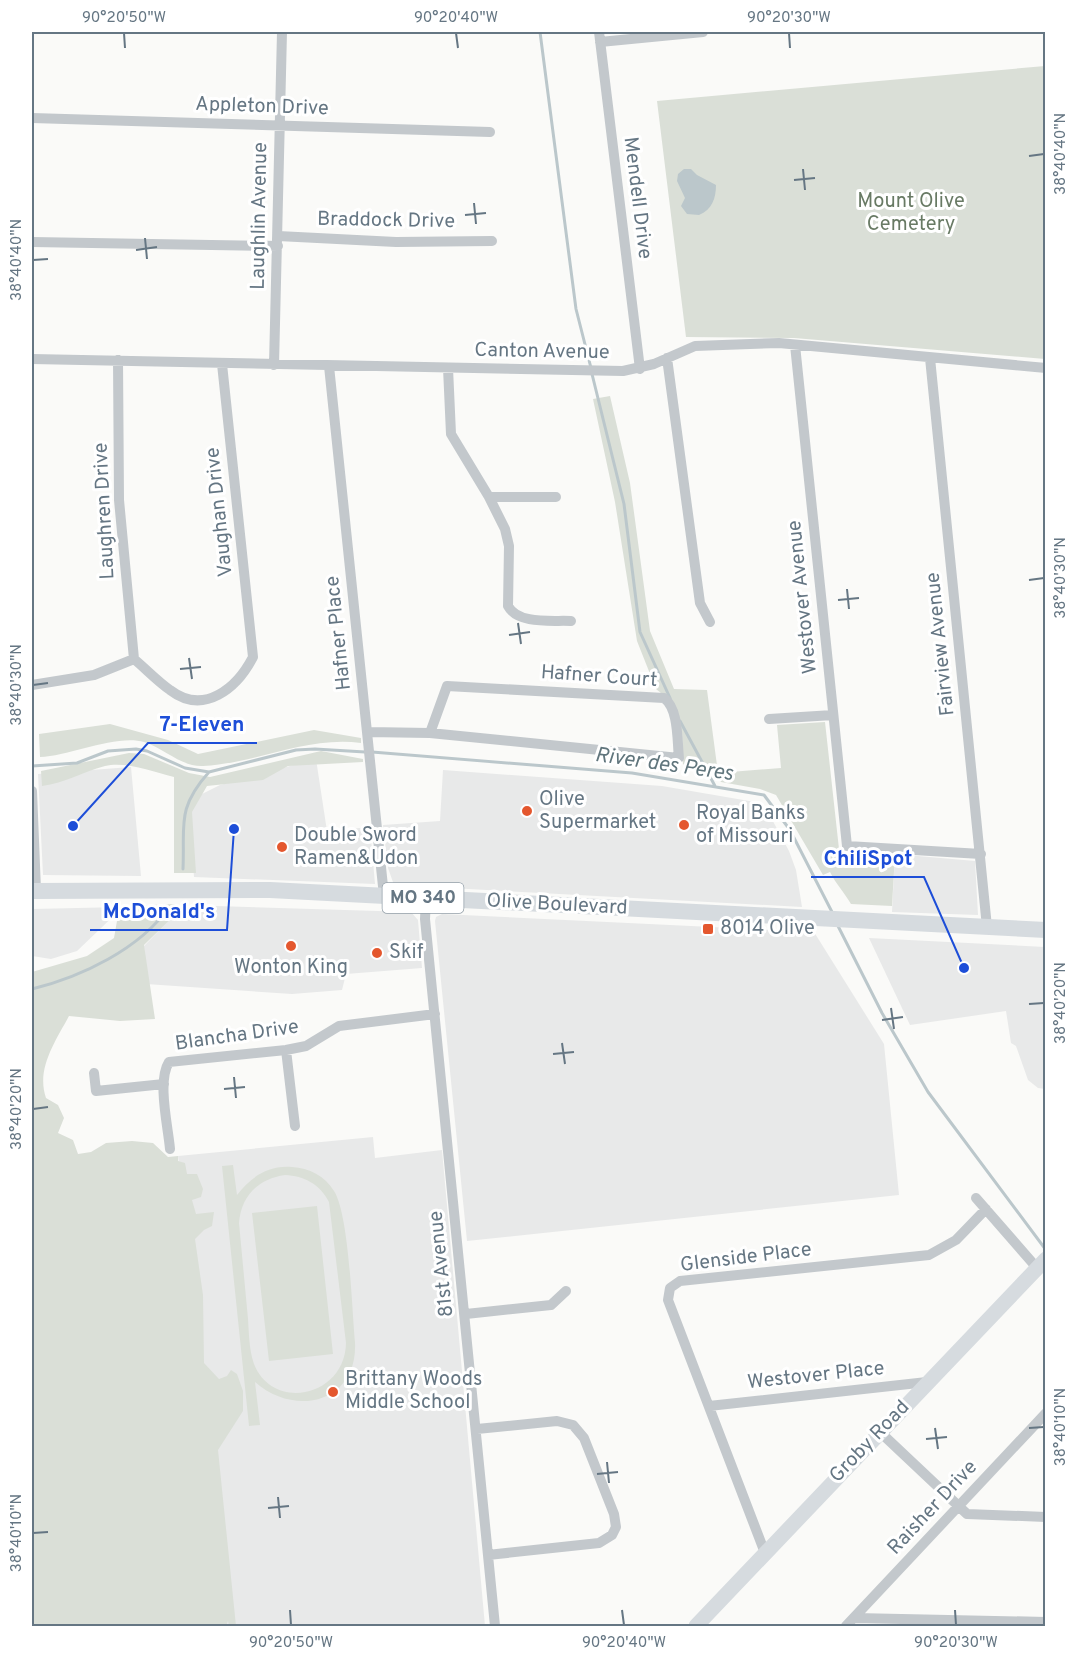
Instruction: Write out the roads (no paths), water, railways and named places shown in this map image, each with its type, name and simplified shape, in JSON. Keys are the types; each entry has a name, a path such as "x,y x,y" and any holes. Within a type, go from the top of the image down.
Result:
{"main road":[{"name":"Olive Boulevard","path":"34,890 244,889 1046,930"}],"street":[{"name":"Laughlin Avenue","path":"274,365 282,32"},
{"path":"599,37 703,32"},
{"name":"Mendell Drive","path":"599,37 640,369"},
{"name":"Appleton Drive","path":"32,118 490,132"},
{"name":"Braddock Drive","path":"32,242 492,241"},
{"name":"Canton Avenue","path":"32,358 607,371 640,369 695,346 795,345 1046,368"},
{"name":"Westover Avenue","path":"795,345 847,846 981,854"},
{"path":"668,358 700,603 710,622"},
{"name":"Fairview Avenue","path":"930,358 987,927"},
{"name":"Laughren Drive","path":"118,360 118,500 134,658"},
{"name":"Vaughan Drive","path":"134,658 170,690 190,699 206,699 231,689 253,657 222,364"},
{"name":"Hafner Place","path":"329,366 384,896"},
{"path":"448,368 451,434 489,497 505,529 509,546 507,616 572,621"},
{"path":"489,497 556,497"},
{"path":"32,686 94,675 134,658"},
{"name":"Hafner Court","path":"368,735 430,733 680,758 674,714 669,702 664,698 447,686 430,733"},
{"path":"769,719 833,715"},
{"path":"32,791 34,890"},
{"name":"81st Avenue","path":"426,898 425,919 466,1314 495,1626"},
{"name":"Blancha Drive","path":"164,1084 164,1070 169,1062 180,1059 286,1050 306,1046 339,1026 435,1014"},
{"path":"286,1050 295,1126"},
{"path":"94,1073 96,1091 164,1084 170,1149"},
{"path":"976,1198 1041,1263"},
{"name":"Glenside Place","path":"765,1553 668,1300 665,1285 680,1281 929,1255 956,1240 986,1209"},
{"name":"Groby Road","path":"696,1626 1041,1263"},
{"path":"466,1314 552,1305 566,1292"},
{"name":"Westover Place","path":"709,1406 927,1382"},
{"name":"Raisher Drive","path":"846,1626 1046,1413"},
{"path":"477,1428 557,1421 573,1425 585,1438 616,1521 612,1535 599,1543 488,1554"},
{"path":"880,1432 958,1508 967,1514 1046,1517"},
{"path":"855,1618 1046,1622"}],"waterway":[{"path":"540,32 576,309 591,368"},
{"path":"592,374 624,504 640,632 670,698"},
{"path":"680,721 715,786"},
{"name":"River des Peres","path":"32,766 77,763 108,751 136,749 147,751 185,768 209,772 296,750 365,752"},
{"name":"River des Peres","path":"372,752 632,773 764,795 790,830 832,912"},
{"path":"183,869 184,818 191,797 209,772"},
{"path":"32,989 70,977 108,959 142,936 169,907"},
{"name":"River des Peres","path":"838,926 882,1013 928,1092 1046,1250"}],"place":[{"name":"Olive Supermarket","path":"527,811"},
{"name":"Royal Banks of Missouri","path":"684,825"},
{"name":"7-Eleven","path":"73,826"},
{"name":"McDonald's","path":"234,829"},
{"name":"Double Sword Ramen&Udon","path":"282,847"},
{"name":"8014 Olive","path":"708,929"},
{"name":"Wonton King","path":"291,946"},
{"name":"Skif","path":"377,953"},
{"name":"ChiliSpot","path":"964,968"},
{"name":"Brittany Woods Middle School","path":"333,1392"}],"park label":[{"name":"Mount Olive Cemetery","path":"911,214"}]}
